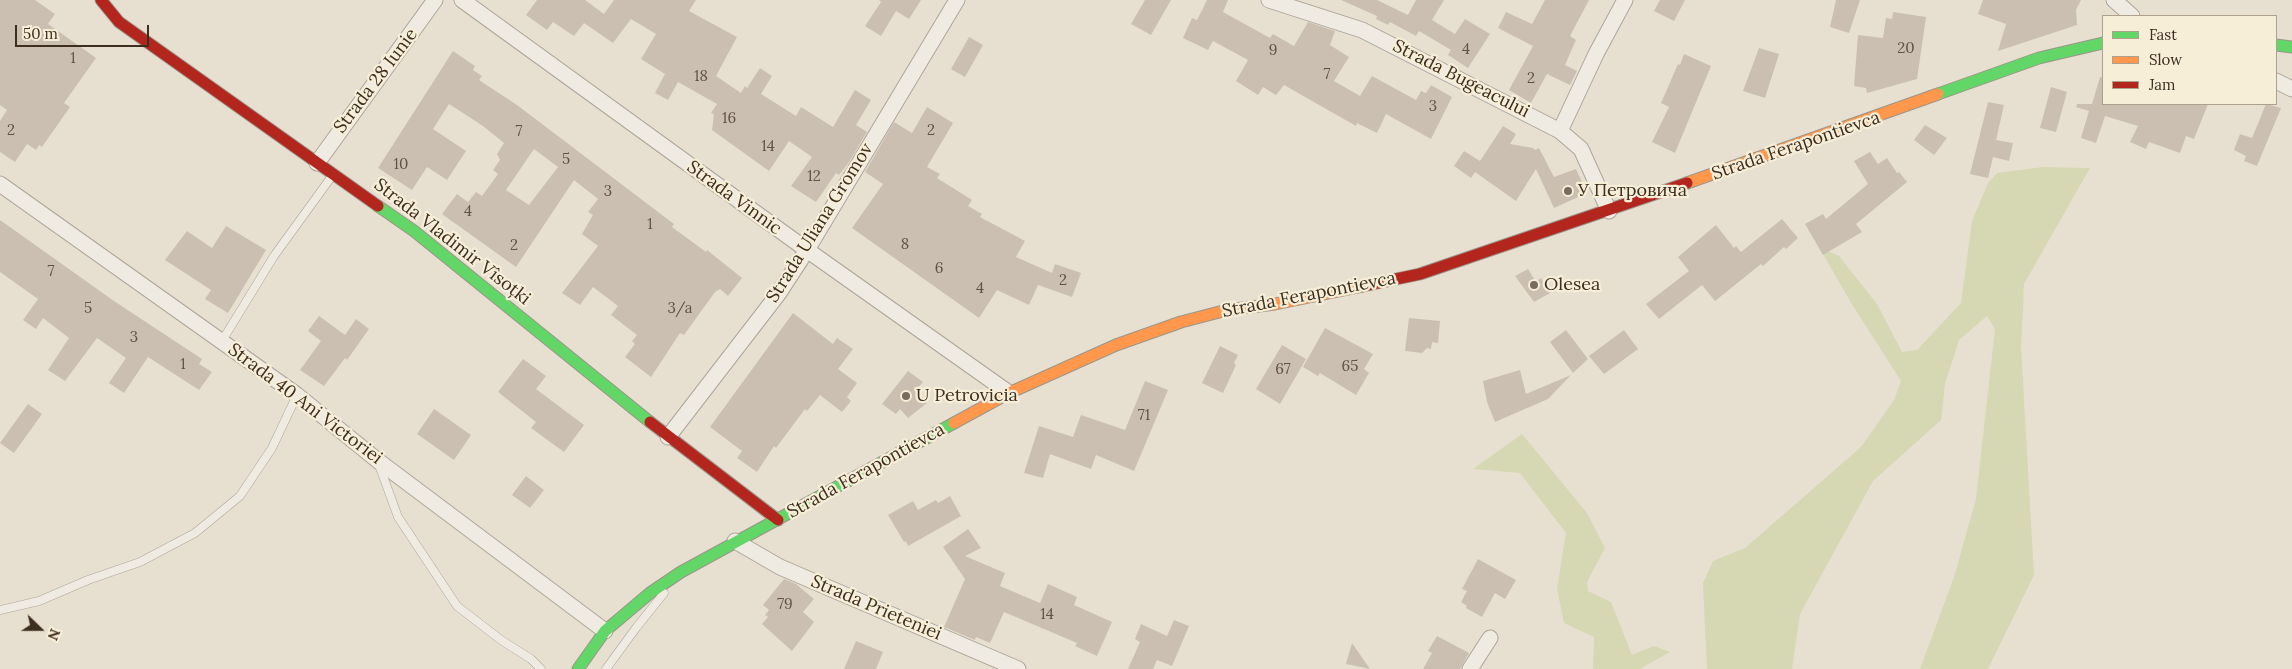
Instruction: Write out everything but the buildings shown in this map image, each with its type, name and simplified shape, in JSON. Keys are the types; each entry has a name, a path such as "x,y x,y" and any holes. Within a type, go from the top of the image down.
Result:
{"main road":[{"name":"Strada Vladimir Vîsoțki","path":"100,0 119,22 414,231 668,437 778,520"},
{"name":"Strada Ferapontievca","path":"578,669 604,631 650,593 681,572 1009,393 1116,345 1181,322 1227,310 1275,304 1420,274 1609,212 2039,58 2102,43"},
{"path":"2277,45 2292,47"}],"street":[{"name":"Strada 28 Iunie","path":"317,162 435,0"},
{"name":"Strada Vinnic","path":"462,0 807,250 1009,393"},
{"name":"Strada Uliana Gromov","path":"668,437 779,293 807,250 957,0"},
{"name":"Strada Bugeacului","path":"1269,0 1362,30 1560,131 1581,149 1609,212"},
{"path":"1560,131 1596,54 1625,0"},
{"path":"2114,0 2131,15"},
{"path":"2277,82 2292,89"},
{"name":"Strada 40 Ani Victoriei","path":"0,184 297,395 377,460 604,631"},
{"name":"Strada Prieteniei","path":"735,541 780,567 1018,669"},
{"path":"1470,669 1490,638"}],"lane":[{"path":"222,341 274,256 333,174"},
{"path":"0,610 39,600 140,562 195,534 240,496 272,448 297,395"},
{"path":"377,460 398,517 457,606 501,640 531,659 541,669"},
{"path":"606,669 681,572"}],"green space":[{"path":"2043,167 2090,168 2024,284 2021,347 2034,575 1988,669 1920,669 1954,577 1976,499 1995,329 1987,316 1959,340 1945,384 1941,420 1873,481 1800,614 1792,669 1707,669 1703,583 1713,561 1745,548 1861,447 1894,400 1901,381 1850,301 1819,247 1839,256 1877,304 1902,352 1917,350 1961,303 1972,221 1988,183 1997,173"},
{"path":"1522,434 1587,513 1605,548 1587,582 1588,591 1611,602 1632,655 1654,646 1670,652 1640,669 1593,669 1594,637 1564,623 1557,589 1566,533 1520,473 1473,469"}],"traffic: fast":[{"path":"1938,94 2039,58 2102,43"},
{"path":"2277,45 2292,47"},
{"path":"378,206 414,231 650,422"},
{"path":"578,669 605,631 650,593 681,572 954,423"}],"traffic: slow":[{"path":"1687,183 1938,94"},
{"path":"954,423 1009,393 1116,345 1181,322 1227,310 1275,304 1363,286"}],"traffic: jam":[{"path":"101,0 119,22 378,206"},
{"path":"1363,286 1420,274 1687,183"},
{"path":"650,422 778,520"}],"place":[{"name":"У Петровича","path":"1568,191"},
{"name":"Olesea","path":"1534,285"},
{"name":"U Petrovicia","path":"906,396"}]}
